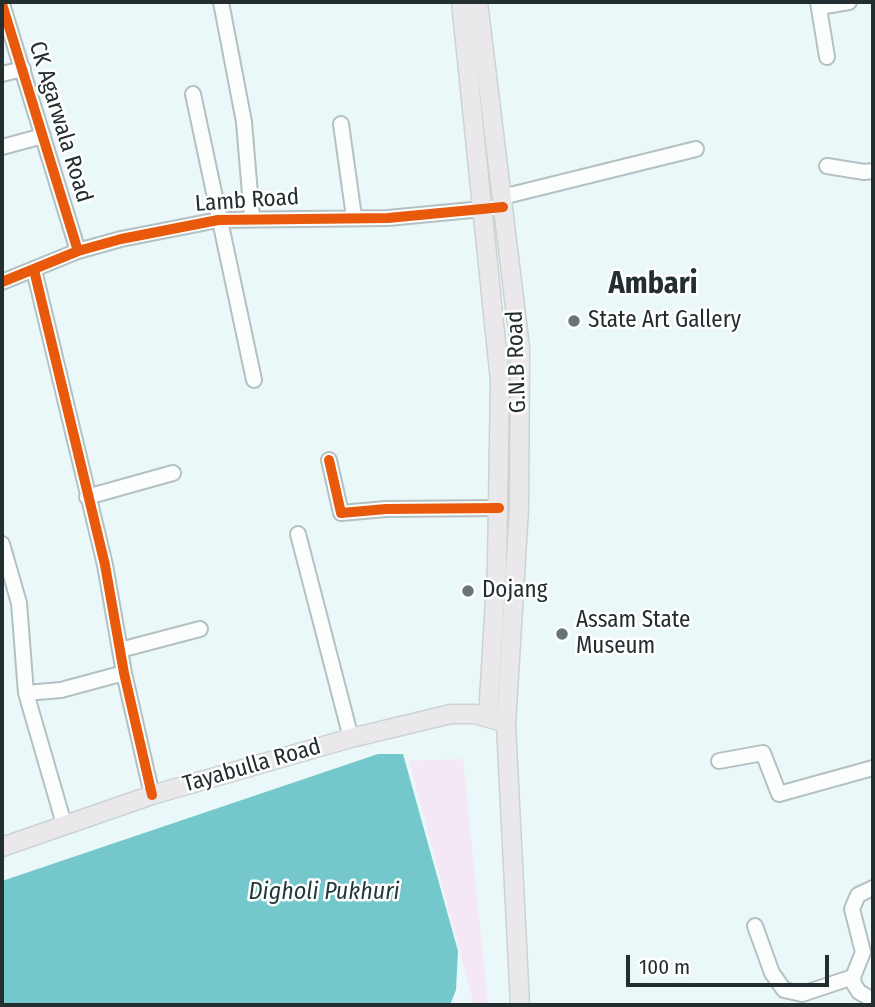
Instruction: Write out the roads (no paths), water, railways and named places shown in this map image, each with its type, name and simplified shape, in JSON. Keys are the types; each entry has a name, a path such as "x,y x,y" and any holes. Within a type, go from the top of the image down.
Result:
{"main road":[{"name":"G.N.B Road","path":"461,2 500,381 499,508 488,717"},
{"name":"G.N.B Road","path":"478,2 520,348 519,508 506,724 520,1005"},
{"name":"Tayabulla Road","path":"2,846 152,795 351,738 451,713 488,717 506,724"}],"street":[{"path":"221,2 244,122 252,218"},
{"path":"827,57 818,4 849,2"},
{"name":"CK Agarwala Road","path":"2,4 78,251"},
{"path":"2,74 23,69"},
{"path":"193,94 254,380"},
{"path":"341,124 354,217"},
{"path":"2,147 43,136"},
{"name":"Lamb Road","path":"2,282 78,251 121,239 218,220 354,217 481,210 696,149"},
{"path":"827,166 873,171"},
{"path":"34,270 105,565 124,673 152,795"},
{"path":"329,460 341,513 386,509 499,508"},
{"path":"87,497 173,473"},
{"path":"298,534 351,738"},
{"path":"2,544 19,603 26,693 64,824"},
{"path":"120,650 200,629"},
{"path":"26,693 61,690 124,673"},
{"path":"719,761 764,753 779,794 873,768"},
{"path":"873,888 853,901 852,909 863,952 853,977 856,989 873,1000"},
{"path":"755,926 772,973 784,990 803,994 853,977"}],"water":[{"name":"Digholi Pukhuri","path":"378,754 403,754 458,951 456,990 450,1005 2,1005 2,881"}],"place":[{"name":"State Art Gallery","path":"574,321"},
{"name":"Dojang","path":"468,591"},
{"name":"Assam State Museum","path":"562,634"}],"district":[{"name":"Ambari","path":"653,285"}]}
